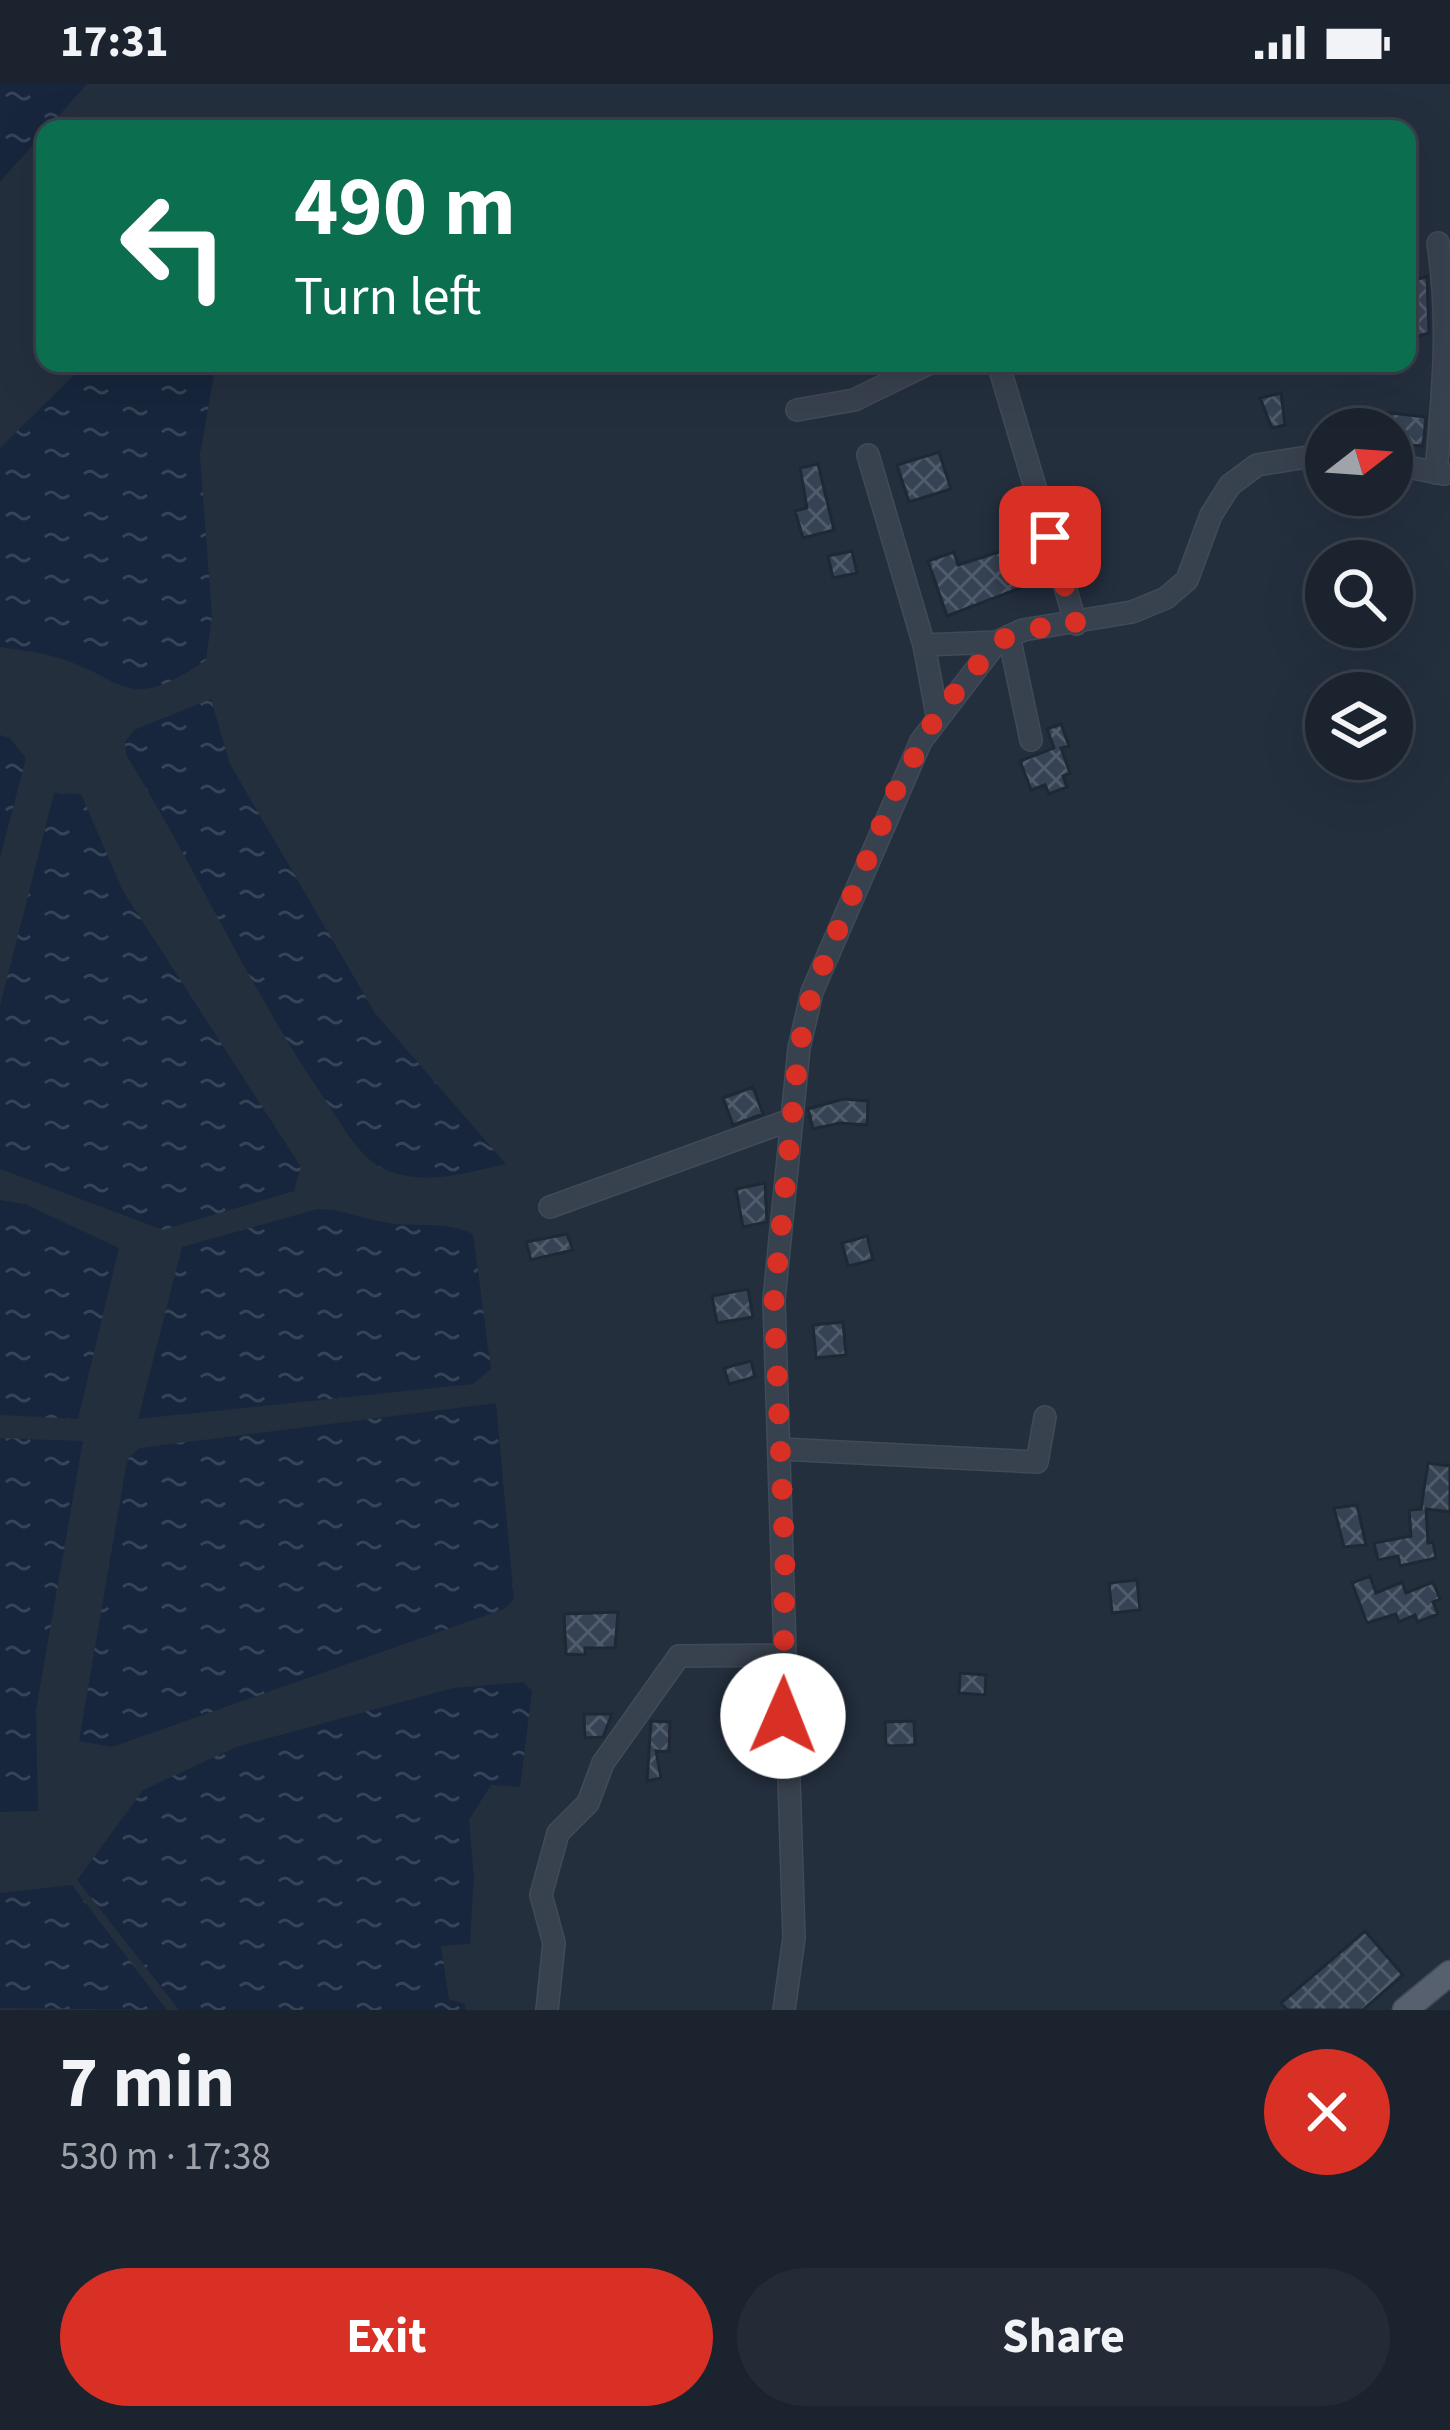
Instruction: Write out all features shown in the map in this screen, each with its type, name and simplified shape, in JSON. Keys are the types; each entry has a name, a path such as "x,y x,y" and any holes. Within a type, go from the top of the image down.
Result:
{"main road":[{"path":"1405,2010 1450,1973"}],"street":[{"path":"1413,468 1443,474 1448,294 1438,243"},
{"path":"797,410 854,400 912,372"},
{"path":"1001,372 1076,624"},
{"path":"868,455 924,645 937,715"},
{"path":"924,645 1003,639 1166,598 1186,580 1211,514 1230,485 1258,465 1305,457"},
{"path":"784,2010 794,1938 774,1300 785,1226 790,1120 812,992 896,790 937,715 1003,639"},
{"path":"1003,639 1031,740"},
{"path":"550,1207 790,1120"},
{"path":"781,1449 1037,1462 1045,1417"},
{"path":"547,2010 554,1943 541,1895 552,1848 558,1833 587,1802 620,1738 679,1656 784,1655"}],"water":[{"path":"0,84 87,84 55,120 36,120 36,141 0,182"},
{"path":"77,372 214,372 200,455 212,616 206,660 178,677 140,689 48,655 0,647 0,448"},
{"path":"211,699 230,764 375,1013 506,1164 427,1178 380,1167 351,1138 300,1062 126,755 125,742 134,730"},
{"path":"0,735 10,738 26,758 0,858"},
{"path":"54,793 81,794 123,891 301,1167 294,1191 163,1230 0,1169 0,1006"},
{"path":"0,1200 25,1204 119,1248 78,1419 0,1415"},
{"path":"317,1209 473,1234 491,1369 473,1384 138,1419 182,1247"},
{"path":"496,1403 514,1599 504,1609 112,1747 79,1741 127,1460 139,1448"},
{"path":"0,1438 83,1441 36,1710 38,1811 0,1812"},
{"path":"523,1682 532,1691 520,1787 491,1785 469,1820 474,1877 470,1944 441,1946 449,1999 465,2004 465,2010 179,2010 77,1880 143,1790 236,1747 453,1688"},
{"path":"72,1885 167,2010 0,2008 0,1893"}],"building":[{"path":"1427,276 1429,333 1416,337 1416,280"},
{"path":"1281,393 1285,425 1272,428 1260,398"},
{"path":"1413,416 1426,417 1423,446 1413,445"},
{"path":"939,452 951,489 909,502 897,465"},
{"path":"818,464 834,530 803,538 795,511 807,508 800,468"},
{"path":"1021,545 1033,583 947,616 928,561 954,552 958,565"},
{"path":"852,551 857,573 833,578 828,556"},
{"path":"1061,724 1069,746 1061,748 1070,773 1063,776 1067,787 1049,794 1045,785 1031,790 1020,761 1054,748 1047,729"},
{"path":"753,1087 763,1114 733,1125 723,1098"},
{"path":"843,1099 868,1101 867,1125 840,1123 813,1129 808,1109"},
{"path":"765,1183 767,1222 743,1227 736,1189"},
{"path":"567,1234 573,1250 531,1260 526,1242"},
{"path":"867,1236 873,1260 848,1266 842,1243"},
{"path":"748,1289 753,1317 717,1323 712,1296"},
{"path":"843,1322 846,1355 816,1358 813,1325"},
{"path":"751,1361 755,1377 729,1384 724,1368"},
{"path":"1428,1463 1450,1466 1450,1512 1426,1509 1428,1543 1433,1542 1436,1558 1400,1566 1398,1556 1378,1560 1374,1543 1411,1536 1409,1510 1421,1509"},
{"path":"1357,1505 1366,1545 1344,1547 1334,1508"},
{"path":"1370,1576 1376,1593 1402,1582 1406,1593 1433,1582 1440,1599 1433,1602 1438,1614 1418,1622 1415,1615 1399,1622 1396,1614 1367,1623 1352,1583"},
{"path":"1137,1580 1140,1610 1112,1613 1109,1583"},
{"path":"618,1612 615,1648 585,1648 585,1655 566,1654 564,1614"},
{"path":"960,1673 986,1675 985,1695 959,1693"},
{"path":"738,1676 771,1678 772,1703 737,1702"},
{"path":"804,1711 830,1713 828,1736 803,1734"},
{"path":"584,1714 612,1714 603,1737 585,1738"},
{"path":"651,1721 670,1722 669,1752 656,1751 661,1778 647,1781"},
{"path":"914,1721 915,1745 886,1746 885,1722"},
{"path":"1365,1931 1403,1975 1363,2010 1287,2010 1281,2003"}],"route":[{"path":"783,1716 785,1558 774,1300 785,1226 799,1048 812,992 896,790 937,715 997,642 1023,630 1076,624 1050,537"}]}
